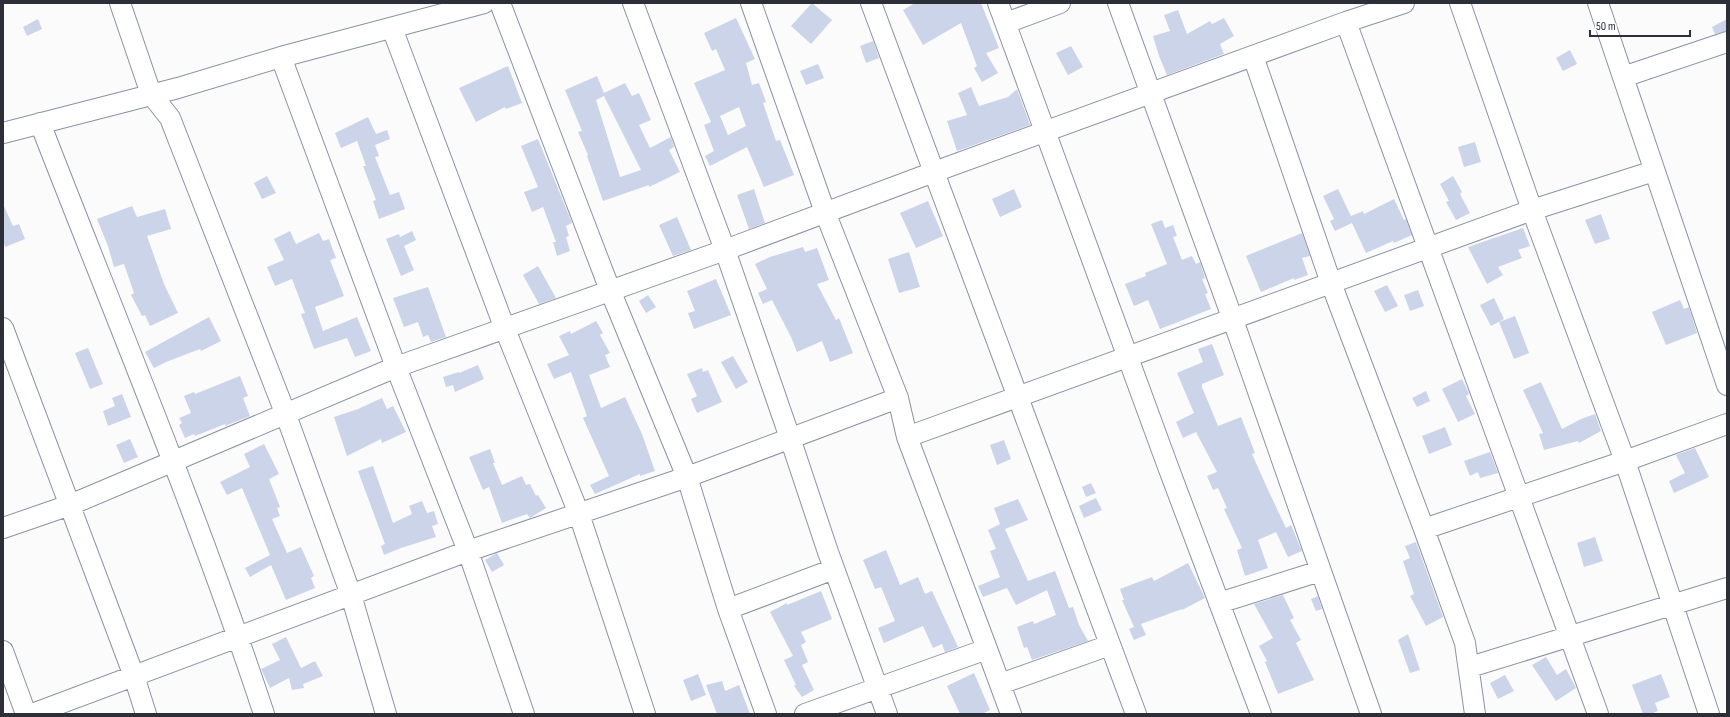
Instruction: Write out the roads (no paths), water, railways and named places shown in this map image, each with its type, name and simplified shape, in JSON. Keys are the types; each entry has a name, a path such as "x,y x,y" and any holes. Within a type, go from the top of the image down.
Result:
{"street":[{"path":"120,3 151,94 170,118 286,415 351,594 386,714"},
{"path":"3,133 40,122 178,88 281,57 392,28 459,6 484,3"},
{"path":"500,3 610,290 687,477 728,609 766,714"},
{"path":"633,3 725,250 834,569 887,714"},
{"path":"751,3 825,212 898,398 907,437 1010,714"},
{"path":"871,3 1136,714"},
{"path":"998,3 1128,358 1261,714"},
{"path":"1006,23 1060,3"},
{"path":"1118,3 1233,320 1371,714"},
{"path":"3,528 70,505 286,415 396,367 725,250 825,212 1346,22 1404,3"},
{"path":"1460,3 1532,210 1625,461 1709,714"},
{"path":"1598,3 1727,385"},
{"path":"1346,22 1598,714"},
{"path":"392,28 505,329 579,514 646,714"},
{"path":"1623,77 1727,42"},
{"path":"1253,56 1331,284 1424,529 1465,643 1470,667 1476,714"},
{"path":"281,57 396,367 468,551 524,714"},
{"path":"170,118 178,88"},
{"path":"40,122 239,636 264,714"},
{"path":"907,437 1233,320 1532,210 1654,171"},
{"path":"3,328 134,676 146,714"},
{"path":"32,714 468,551 687,477 898,398"},
{"path":"1424,529 1625,461 1727,424"},
{"path":"728,609 834,569"},
{"path":"1219,603 1320,571"},
{"path":"1470,667 1569,637 1672,603 1727,588"},
{"path":"1000,684 1110,645"},
{"path":"804,714 987,649"},
{"path":"3,650 26,714"}]}
